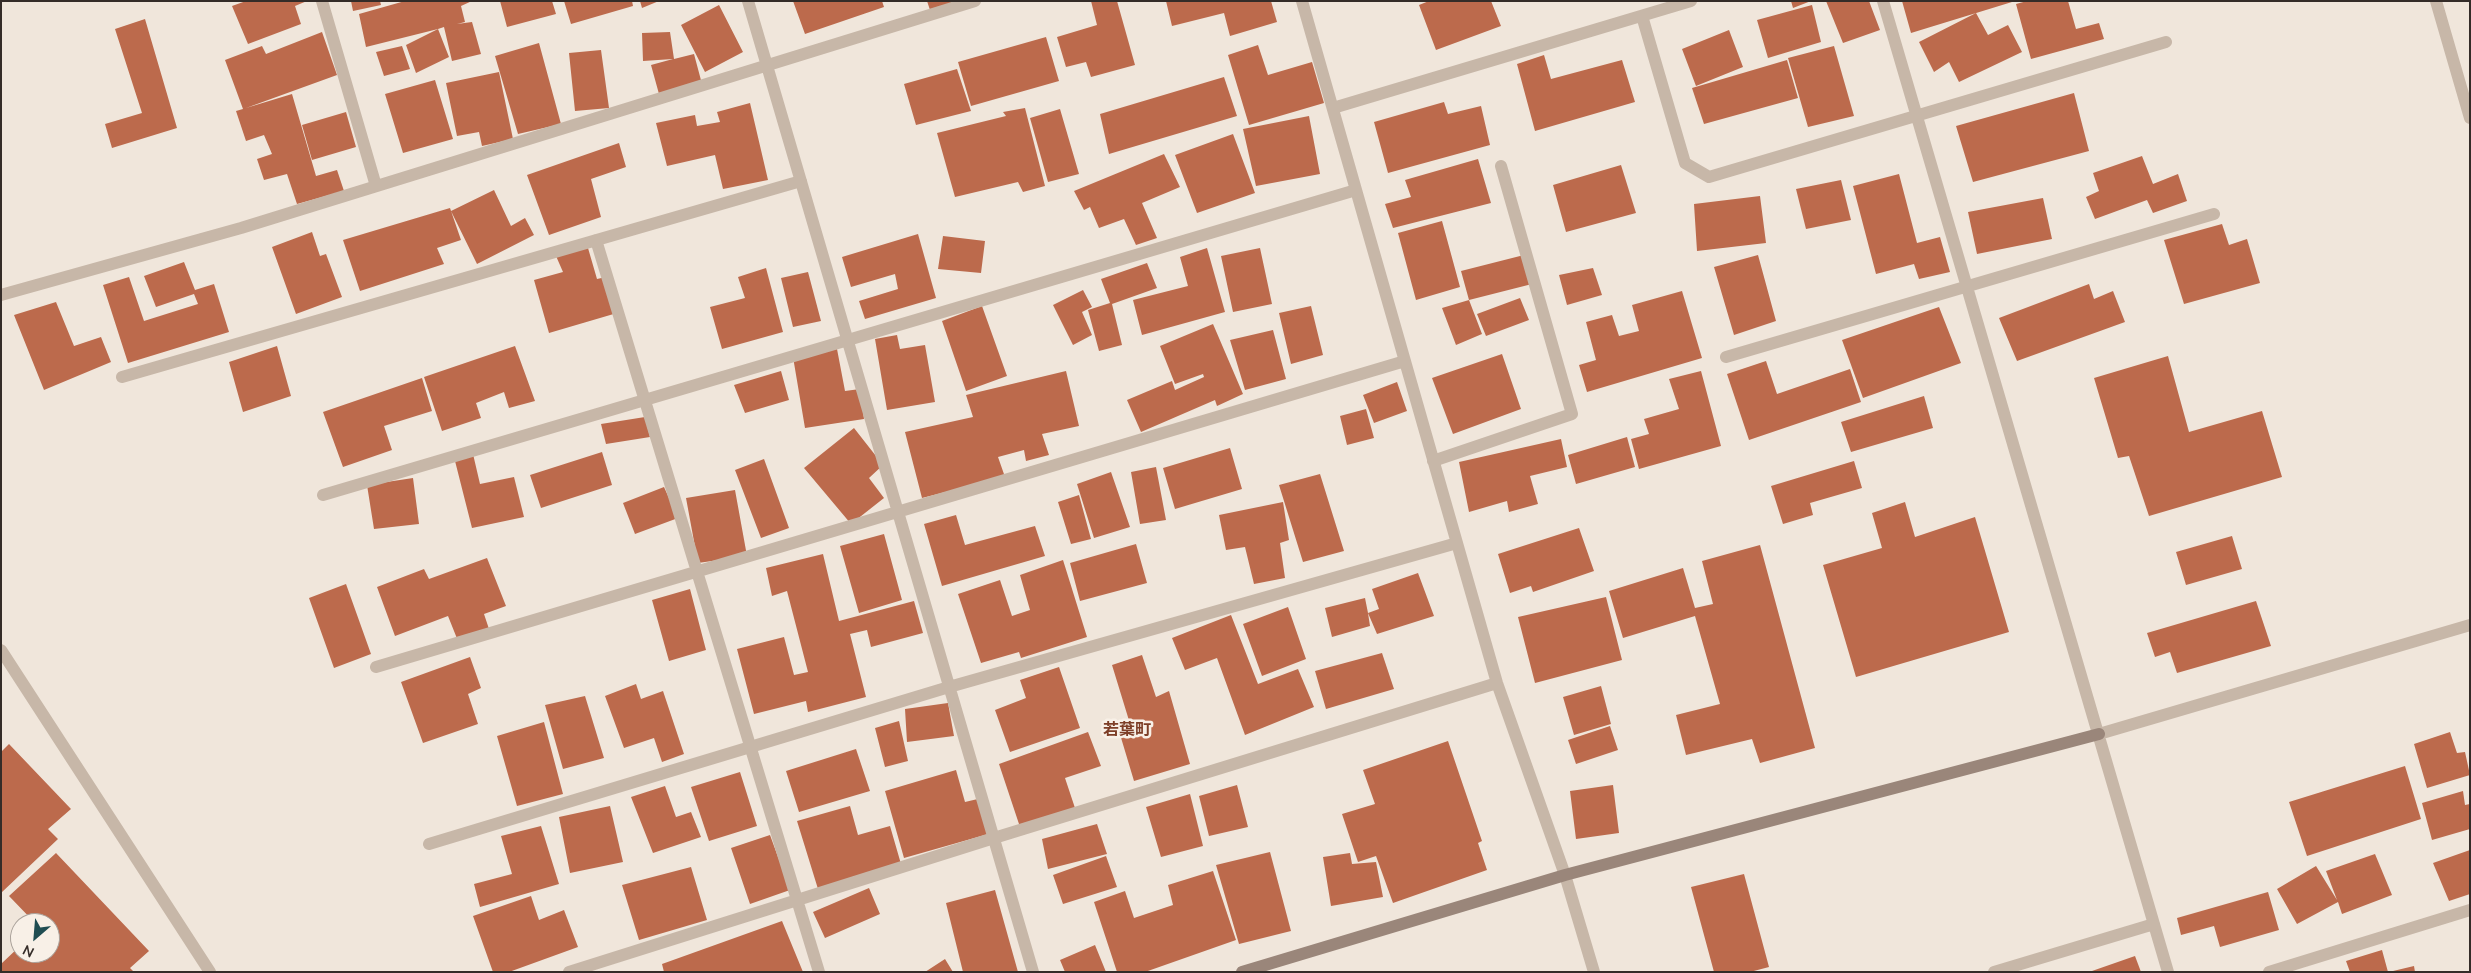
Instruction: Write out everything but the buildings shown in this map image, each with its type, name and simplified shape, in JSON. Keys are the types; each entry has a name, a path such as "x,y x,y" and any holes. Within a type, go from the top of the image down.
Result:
{"street":[{"path":"322,1 376,186"},
{"path":"748,1 1033,972"},
{"path":"1,295 240,228 975,1"},
{"path":"1302,1 1497,683 1565,875 1594,972"},
{"path":"1332,108 1691,1"},
{"path":"1883,1 2168,972"},
{"path":"2436,1 2470,118"},
{"path":"1642,16 1685,163 1709,177 2166,42"},
{"path":"1433,460 1572,414 1501,166"},
{"path":"122,377 800,180"},
{"path":"323,495 1356,190"},
{"path":"1726,358 2214,214"},
{"path":"596,240 819,972"},
{"path":"376,667 1405,361"},
{"path":"429,844 949,687 1457,542"},
{"path":"1242,972 1565,875 2099,734 2470,625"},
{"path":"1,650 210,972"},
{"path":"569,972 994,838 1497,683"},
{"path":"2270,972 2470,910"},
{"path":"1994,972 2154,924"}],"district":[{"name":"若葉町","path":"1127,731"}]}
